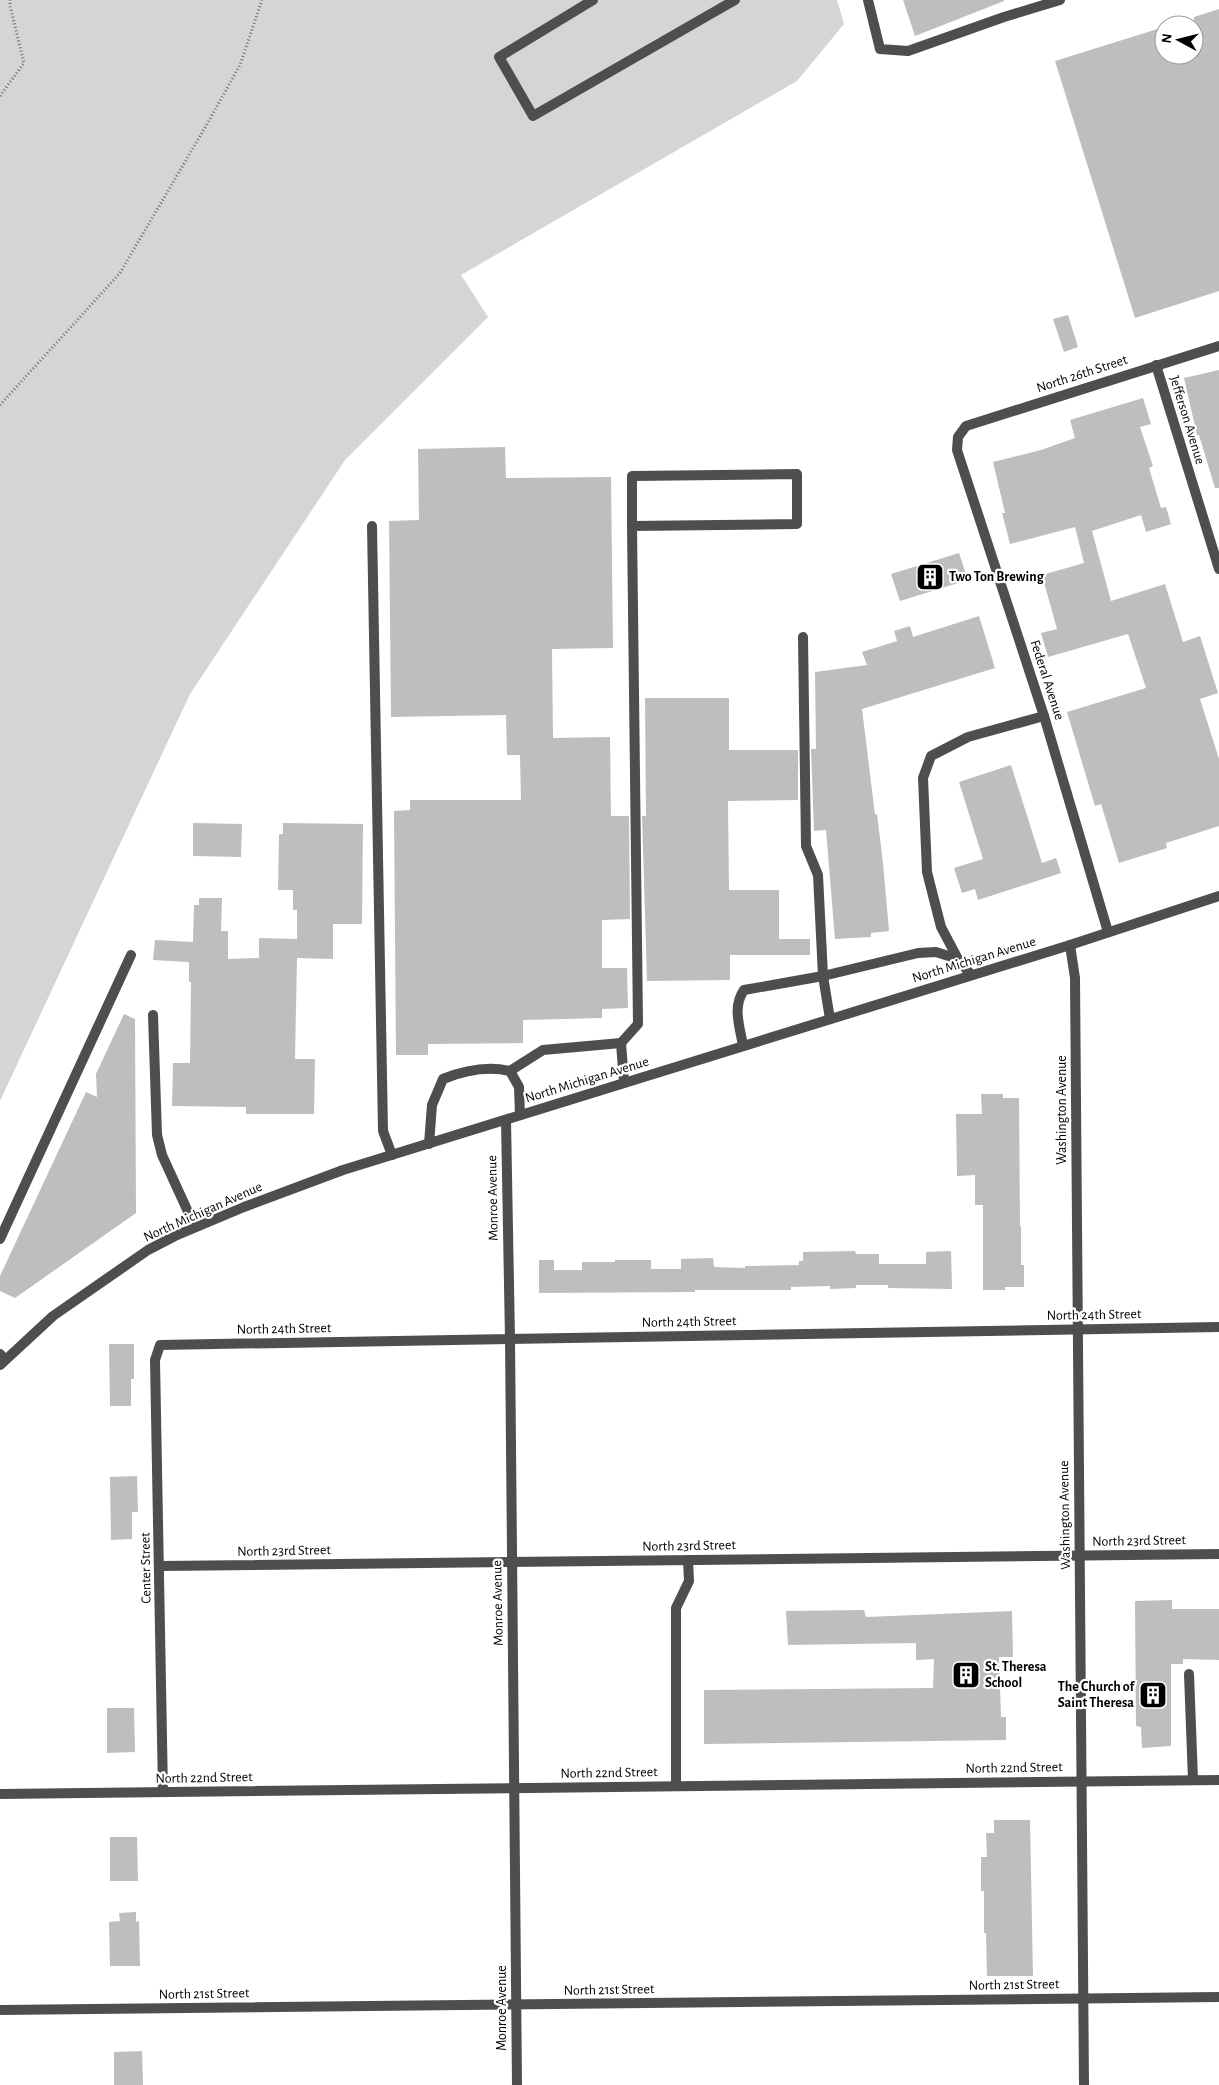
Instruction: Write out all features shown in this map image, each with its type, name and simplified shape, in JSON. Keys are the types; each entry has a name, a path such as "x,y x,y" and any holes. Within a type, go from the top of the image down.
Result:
{"street":[{"path":"593,0 499,57 533,116 735,0"},
{"path":"868,0 880,49 908,51 1004,17 1060,0"},
{"name":"North 26th Street","path":"958,437 966,426 1219,346"},
{"name":"Jefferson Avenue","path":"1156,365 1219,569"},
{"name":"Federal Avenue","path":"958,437 957,450 1044,716 1108,932"},
{"path":"429,1144 432,1105 442,1078 459,1072 499,1069 510,1071 543,1050 621,1043 638,1024 632,526 632,476 797,474 797,524 632,526"},
{"path":"372,526 383,1131 392,1155"},
{"path":"803,637 806,846 818,876 824,976 830,1019"},
{"path":"971,975 958,959 942,926 927,872 923,778 931,756 968,737 1044,716"},
{"name":"North Michigan Avenue","path":"2,1360 53,1316 148,1250 196,1227 343,1170 1070,945 1219,896"},
{"name":"Washington Avenue","path":"1070,945 1075,978 1084,2085"},
{"path":"743,1046 736,1009 737,999 744,990 824,976 918,953 936,952 958,959"},
{"path":"0,1239 131,955"},
{"path":"153,1015 157,1135 162,1155 196,1227"},
{"path":"621,1043 624,1082"},
{"path":"510,1071 519,1087 520,1115"},
{"name":"Monroe Avenue","path":"506,1120 510,1339 517,2085"},
{"name":"North 24th Street","path":"160,1345 1219,1327"},
{"name":"Center Street","path":"160,1345 155,1360 163,1792"},
{"name":"North 23rd Street","path":"160,1566 1219,1554"},
{"path":"676,1786 676,1608 678,1601 687,1590 689,1581 688,1560"},
{"path":"1189,1674 1192,1780"},
{"name":"North 22nd Street","path":"0,1794 1219,1780"},
{"name":"North 21st Street","path":"0,2010 1219,1997"}],"path":[{"path":"0,96 24,63 10,0"},
{"path":"0,405 120,273 240,65 262,0"}],"shaded area":[{"path":"0,0 837,0 844,24 797,81 461,275 488,317 345,460 190,694 0,1101"}],"building":[{"path":"903,0 1004,0 1004,1 915,36"},
{"path":"1219,9 1219,291 1135,318 1055,61 1154,30 1154,65 1204,65 1204,15 1200,15"},
{"path":"1068,315 1078,347 1064,352 1053,319"},
{"path":"1219,370 1219,488 1215,488 1199,435 1197,435 1184,378"},
{"path":"1143,398 1151,424 1140,427 1153,466 1149,468 1161,508 1166,507 1171,524 1146,532 1141,515 1092,531 1111,601 1165,584 1183,642 1200,636 1218,693 1200,699 1219,759 1219,826 1166,843 1167,848 1119,863 1101,804 1095,806 1067,712 1146,688 1128,634 1048,657 1041,633 1057,629 1042,575 1084,563 1075,527 1010,544 1002,513 1005,513 993,462 1041,450 1075,438 1070,420"},
{"path":"505,447 506,478 611,477 613,648 552,649 553,738 610,737 611,816 629,816 630,919 602,920 602,968 627,968 628,1008 602,1009 602,1018 523,1020 523,1043 428,1044 428,1055 396,1055 394,811 410,810 410,800 521,800 520,755 507,755 506,715 391,717 389,521 419,520 418,449"},
{"name":"Two Ton Brewing","path":"959,553 968,580 900,601 891,574"},
{"path":"979,616 995,668 862,709 883,863 889,931 871,933 871,937 835,939 826,830 814,831 811,749 816,749 815,672 867,665 862,652 897,641 894,631 910,626 913,637"},
{"path":"645,698 729,698 729,750 798,750 798,800 728,801 729,890 779,890 779,939 810,939 810,955 730,955 730,980 647,981 642,816 646,816"},
{"path":"1011,765 1042,863 1056,858 1061,873 978,900 975,889 962,893 954,868 983,859 959,782"},
{"path":"193,823 242,824 241,857 193,856"},
{"path":"283,823 363,824 362,924 333,924 333,959 297,958 295,1059 315,1059 314,1114 246,1114 246,1107 172,1106 173,1063 190,1063 191,982 189,982 189,962 153,960 155,940 193,942 194,905 199,905 199,898 222,898 221,931 228,931 228,959 259,958 259,938 297,939 297,910 293,910 293,890 278,890 279,834 283,834"},
{"path":"124,1014 135,1019 136,1213 15,1298 0,1291 0,1276 86,1092 97,1097 96,1074"},
{"path":"981,1094 1003,1094 1003,1098 1019,1098 1021,1265 1024,1265 1024,1287 1005,1287 1005,1290 983,1290 983,1205 975,1205 975,1175 957,1176 956,1114 982,1114"},
{"path":"855,1251 856,1254 879,1254 879,1264 926,1264 926,1252 951,1251 952,1289 888,1288 888,1285 856,1285 856,1288 830,1289 830,1286 791,1287 791,1290 539,1293 539,1260 554,1260 554,1270 582,1270 582,1262 615,1262 615,1260 651,1260 651,1269 681,1269 681,1259 713,1258 714,1267 745,1268 745,1266 799,1265 799,1261 803,1261 803,1252"},
{"path":"109,1344 134,1344 134,1379 131,1379 131,1406 110,1406"},
{"path":"137,1476 138,1512 132,1512 132,1539 111,1540 110,1477"},
{"name":"The Church of Saint Theresa","path":"1172,1600 1172,1609 1219,1609 1219,1660 1183,1659 1183,1664 1171,1664 1171,1746 1142,1748 1141,1727 1136,1726 1135,1601"},
{"name":"St. Theresa School","path":"864,1610 866,1617 1012,1611 1013,1657 999,1657 1001,1717 1006,1717 1006,1740 704,1744 704,1690 933,1688 934,1659 916,1660 916,1643 788,1645 786,1611"},
{"path":"107,1708 134,1708 135,1752 107,1753"},
{"path":"994,1820 1030,1820 1033,1976 987,1976 984,1891 981,1891 981,1857 987,1857 986,1833 994,1833"},
{"path":"110,1837 137,1837 138,1881 110,1881"},
{"path":"136,1912 136,1922 139,1921 140,1966 110,1966 109,1922 120,1921 119,1913"},
{"path":"142,2051 143,2085 114,2085 114,2052"}],"place":[{"name":"Two Ton Brewing","path":"930,577"},
{"name":"St. Theresa School","path":"966,1675"},
{"name":"The Church of Saint Theresa","path":"1153,1695"}]}
